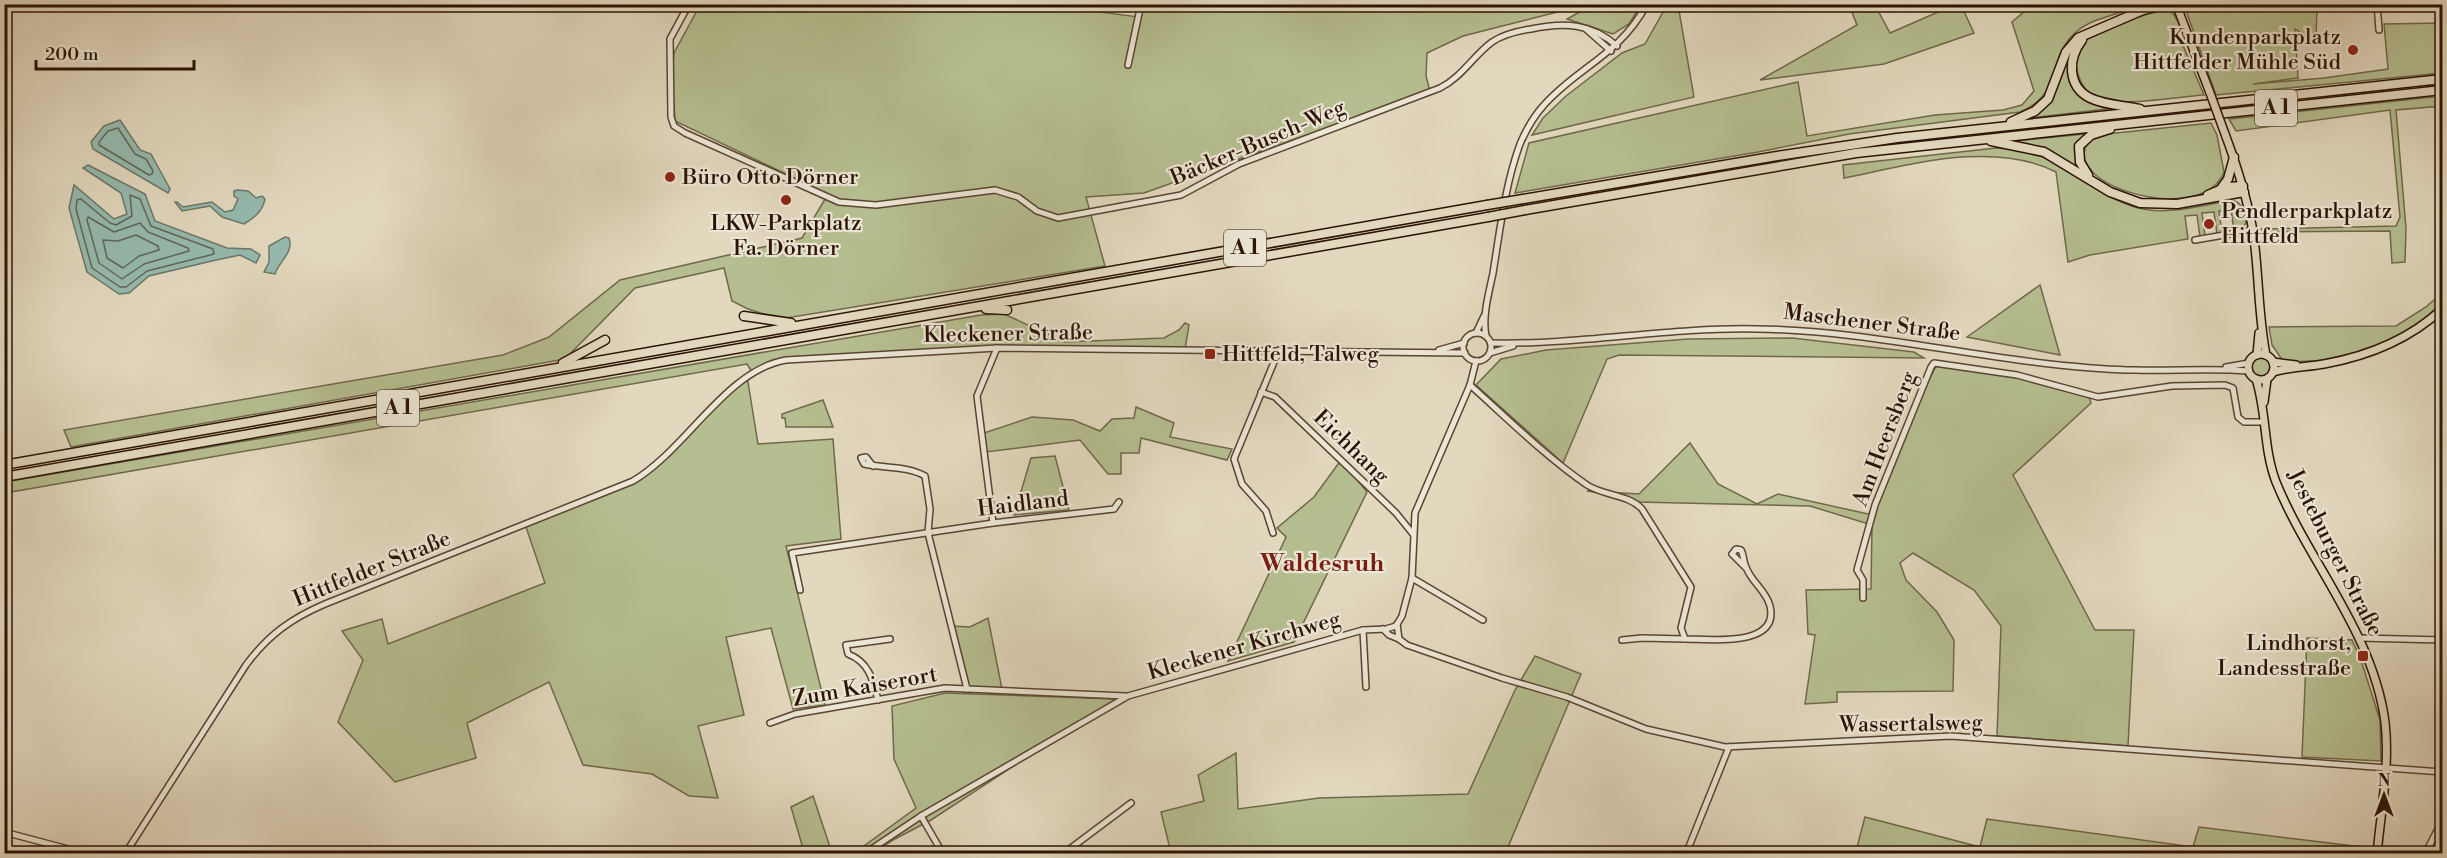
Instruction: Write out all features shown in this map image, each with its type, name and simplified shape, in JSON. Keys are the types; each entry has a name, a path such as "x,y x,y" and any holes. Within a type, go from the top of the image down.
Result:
{"highway":[{"path":"1996,127 2040,108 2051,94 2070,47 2078,38 2146,7 2168,4"},
{"path":"2091,31 2077,46 2073,57 2072,72 2077,86 2095,101 2147,111"},
{"name":"A 1","path":"4,465 1833,146 2442,79"},
{"name":"A 1","path":"4,477 1779,165 1975,139 2442,90"},
{"path":"2092,180 2079,162 2078,151 2082,142 2091,135 2128,123"},
{"path":"1975,139 2037,150 2064,162 2122,197 2151,204 2177,204 2243,189"},
{"path":"2220,190 2228,179 2234,158"},
{"path":"2203,199 2220,190 2243,189"},
{"path":"1204,274 1231,262"},
{"path":"971,308 1007,310"},
{"path":"744,316 778,322 813,323"},
{"path":"543,370 569,361 605,340"}],"main road":[{"path":"2176,4 2234,158 2243,189 2253,230 2260,325 2266,355 2273,362 2310,366"},
{"path":"2260,325 2257,355 2249,363 2249,371 2256,379 2266,379 2273,372 2357,357 2390,344 2422,325 2442,309"},
{"path":"2257,355 2266,355"},
{"path":"2273,362 2273,372"},
{"name":"Jesteburger Straße","path":"2256,379 2263,411"},
{"name":"Jesteburger Straße","path":"2266,379 2263,422 2269,461 2284,501 2360,638 2381,701 2385,723 2385,768 2377,854"}],"street":[{"name":"Bäcker-Busch-Weg","path":"689,4 670,39 670,117 674,126 685,133 839,202 876,205 995,190 1018,197 1037,211 1058,218 1181,195 1239,164 1440,88 1462,72 1491,44 1505,35 1526,29 1563,24 1597,31 1617,46"},
{"path":"1128,65 1141,4"},
{"path":"1486,312 1476,333 1464,344 1465,353 1476,361 1482,360 1490,353 1491,343 1486,336 1486,312 1510,182 1525,133 1536,115 1555,94 1617,46 1635,25 1647,4"},
{"path":"2377,4 2379,30"},
{"path":"1585,28 1611,51"},
{"path":"2195,240 2253,230"},
{"name":"Maschener Straße","path":"1491,343 1521,344 1695,330 1787,330 1841,333 2083,368 2249,371"},
{"path":"1476,333 1486,336"},
{"name":"Kleckener Straße","path":"1429,352 1464,344"},
{"name":"Maschener Straße","path":"1490,353 1521,344"},
{"path":"993,523 977,396 997,348"},
{"name":"Kleckener Straße","path":"633,481 658,464 747,376 767,365 786,360 997,348 1465,353"},
{"path":"1273,532 1266,511 1242,484 1234,459 1279,350"},
{"path":"1399,639 1397,624 1402,616 1412,578 1415,513 1470,385 1476,361"},
{"name":"Am Heersberg","path":"1863,598 1863,580 1857,570 1875,505 1931,367 1935,363 2017,375 2098,397 2111,397 2172,386 2225,385 2233,388 2238,417 2244,422 2263,422"},
{"name":"Maschener Straße","path":"2218,369 2249,363"},
{"path":"1470,385 1565,470 1591,488 1636,502 1642,509 1691,587 1681,628 1685,639"},
{"name":"Eichhang","path":"1261,392 1275,397 1396,513 1413,534"},
{"path":"873,466 918,472 925,476 930,509 928,533"},
{"name":"Hittfelder Straße","path":"125,854 246,664 263,642 284,624 325,604 633,481"},
{"name":"Haidland","path":"800,590 792,553 993,523 1114,509 1119,502"},
{"name":"Zum Kaiserort","path":"928,533 967,689"},
{"path":"1622,640 1642,638 1728,639 1750,637 1761,632 1768,625 1770,608 1764,592 1746,568"},
{"path":"1412,578 1483,620"},
{"name":"Kleckener Kirchweg","path":"864,854 921,816 1128,696 1363,630 1383,629 1397,624"},
{"name":"Wassertalsweg","path":"1383,629 1407,645 1484,672 1568,697 1639,726 1729,747 1951,736 2442,772"},
{"path":"1363,630 1366,687"},
{"path":"2360,638 2442,640"},
{"path":"878,700 872,675 854,656 848,654 846,645 890,639"},
{"name":"Zum Kaiserort","path":"770,723 795,714 945,688 1128,696"},
{"path":"1686,854 1729,747"},
{"path":"1063,854 1131,803"},
{"path":"921,816 943,854"},
{"path":"2425,854 2442,820"},
{"path":"4,832 87,854"}],"green space":[{"path":"1040,4 1138,17 1141,4 1585,5 1463,36 1427,53 1426,76 1430,91 1144,193 1086,197 1105,266 780,319 748,309 732,301 724,268 635,288 565,359 71,447 64,430 503,355 549,337 620,280 802,238 828,194 675,121 672,75 674,53 700,5"},
{"path":"1592,5 1641,5 1629,24 1613,34 1567,19"},
{"path":"1667,5 1678,5 1694,97 1532,135 1543,118 1566,96 1622,53 1645,44"},
{"path":"1849,5 1875,5 1890,33 1954,5 1961,5 1974,33 1884,64 1760,80 1857,25"},
{"path":"2032,5 2140,5 2090,23 2076,32 2060,53 2049,85 2043,95 2034,104 2020,112 1849,134 1758,152 1515,193 1529,143 1798,82 1807,136 1935,115 2003,110 2022,105 2034,91 2012,22"},
{"path":"2184,5 2317,5 2316,42 2295,29 2298,78 2253,84 2324,78 2388,69 2384,24 2442,23 2442,73 2216,95"},
{"path":"2168,10 2179,23 2179,36 2204,95 2122,102 2098,98 2088,91 2081,81 2076,65 2078,51 2083,43 2092,36 2113,27 2151,13"},
{"path":"2074,49 2075,86 2115,108 2030,118 2038,112 2067,55"},
{"path":"2442,96 2442,106 2396,110 2406,228 2405,262 2392,263 2390,231 2263,232 2261,229 2396,226 2400,217 2390,110 2236,131 2229,119"},
{"path":"2211,123 2217,135 2224,172 2209,189 2186,198 2158,198 2129,192 2105,181 2089,167 2085,151 2097,135"},
{"path":"2085,134 2080,140 2082,170 2013,141"},
{"path":"1996,148 2024,151 2051,160 2109,196 2135,207 2170,210 2232,200 2243,208 2246,223 2234,232 2231,209 2219,211 2222,233 2217,234 2214,212 2202,213 2205,236 2200,237 2197,215 2185,216 2188,239 2090,255 2068,262 2056,172 2032,163 1979,156 1951,158 1844,178 1843,165"},
{"path":"2040,285 2060,355 1967,337"},
{"path":"2442,293 2442,305 2425,319 2407,332 2368,350 2326,360 2283,361 2272,345 2269,327 2396,326 2426,307"},
{"path":"1004,314 1065,342 1164,338 1179,330 1185,323 1189,325 1185,349 997,348 786,360 752,372 747,364 5,493 5,482 981,315"},
{"path":"1792,338 1914,352 1924,358 1619,355 1607,359 1563,463 1476,385 1501,359 1546,350 1688,339"},
{"path":"2262,357 2269,360 2272,367 2269,374 2262,377 2255,374 2252,367 2255,360"},
{"path":"1939,365 2018,377 2089,397 2091,403 2013,475 2095,630 2134,630 2128,746 1997,736 2001,626 1974,590 1913,553 1900,563 1906,580 1937,612 1954,640 1953,691 1837,692 1837,702 1805,704 1815,635 1808,634 1806,590 1871,589 1872,525 1810,506 1636,502 1587,491 1639,494 1690,443 1718,484 1757,504 1778,494 1868,514 1876,508 1923,392 1935,368"},
{"path":"747,376 758,444 833,439 841,539 786,546 825,705 793,709 771,628 726,637 744,715 698,726 718,798 689,796 652,774 583,765 549,682 467,723 476,758 395,782 338,722 363,660 342,631 382,619 388,644 545,583 525,524 642,476"},
{"path":"823,400 833,427 786,427 782,414"},
{"path":"1136,407 1174,423 1170,437 1232,449 1227,460 1141,438 1139,453 1121,453 1121,474 1108,474 1080,440 986,452 984,433 1032,417 1073,420 1100,431 1112,419 1134,418"},
{"path":"1055,456 1069,510 1014,515 1031,458"},
{"path":"1341,460 1367,492 1294,642 1228,661 1286,537 1277,528 1314,497"},
{"path":"988,618 1002,689 967,689 951,626 970,627"},
{"path":"2307,638 2352,640 2360,657 2380,720 2381,761 2302,757"},
{"path":"1535,656 1581,674 1508,847 1534,853 1171,853 1161,812 1204,801 1198,775 1236,753 1238,809 1319,798 1468,794 1515,690"},
{"path":"945,693 1116,699 931,820 874,853 853,854 916,808 894,759 892,706"},
{"path":"813,796 832,853 794,853 802,845 791,807"},
{"path":"1865,817 1980,847 1987,819 2193,847 2199,827 2370,848 2370,854 1853,853 1856,851"}],"water":[{"path":"120,120 140,150 151,154 170,189 168,193 93,149 91,142 104,126"},
{"path":"88,165 145,194 155,221 227,248 251,249 260,255 256,263 240,255 216,260 149,276 129,293 119,294 87,272 69,208 74,185 114,219 127,214 121,193 83,168"},
{"path":"234,191 248,191 256,198 262,196 265,199 258,214 244,224 222,217 210,206 182,211 175,202 183,207 212,202 225,212 233,210 238,199 234,196"},
{"path":"285,237 289,238 289,248 275,274 264,272 269,262 269,246"}],"place":[{"name":"Kundenparkplatz Hittfelder Mühle Süd","path":"2353,50"},
{"name":"Büro Otto Dörner","path":"670,177"},
{"name":"LKW-Parkplatz Fa. Dörner","path":"786,200"},
{"name":"Pendlerparkplatz Hittfeld","path":"2209,224"},
{"name":"Hittfeld, Talweg","path":"1210,354"},
{"name":"Lindhorst, Landesstraße","path":"2363,656"}],"district":[{"name":"Waldesruh","path":"1322,564"}]}
